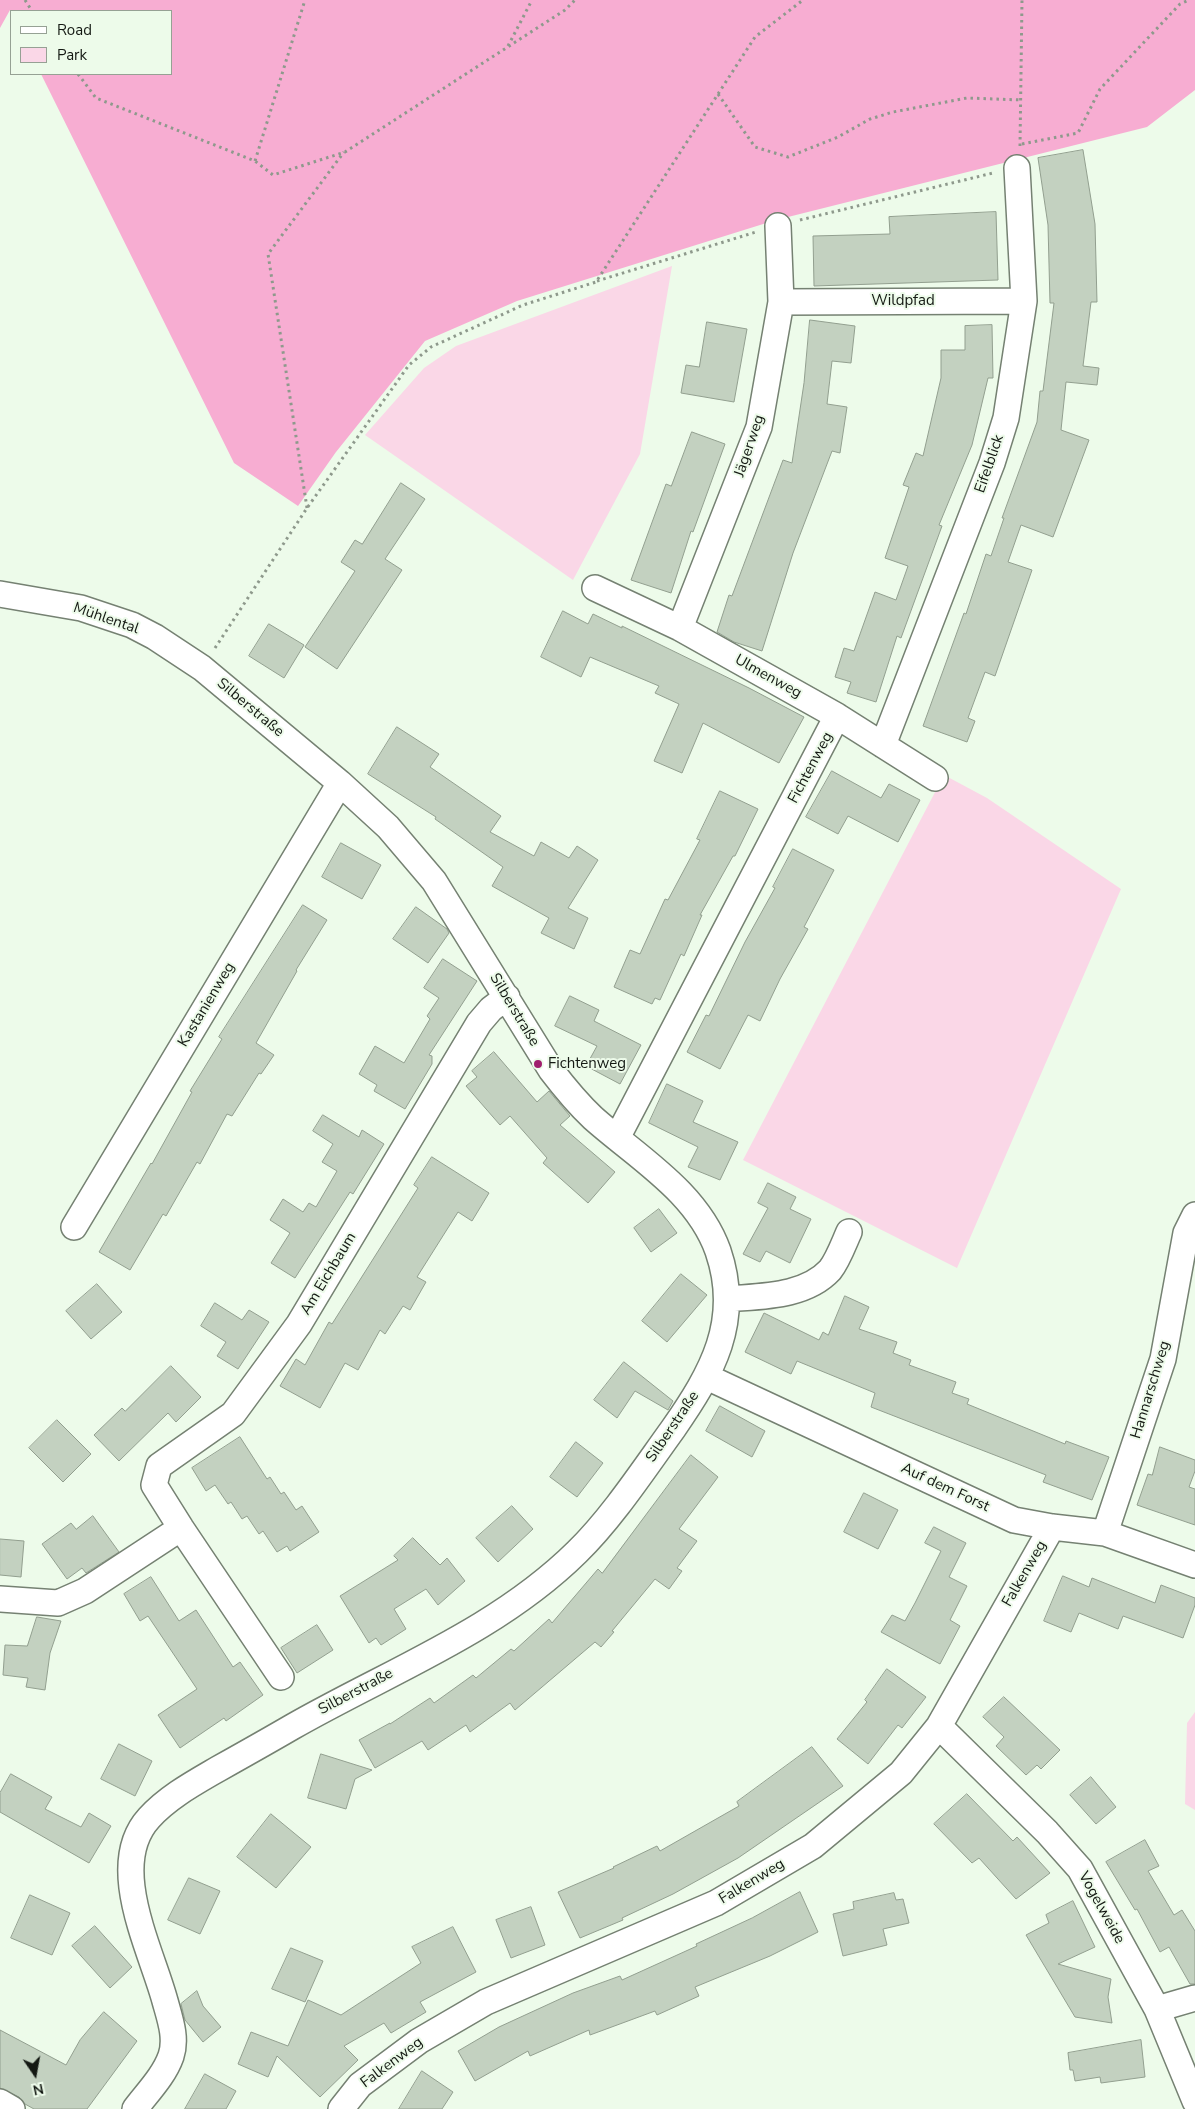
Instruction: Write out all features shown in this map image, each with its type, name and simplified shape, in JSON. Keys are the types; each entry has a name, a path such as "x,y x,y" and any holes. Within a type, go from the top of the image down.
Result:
{"street":[{"name":"Eifelblick","path":"882,746 995,454 1006,418 1024,301 1017,168"},
{"name":"Jägerweg","path":"680,628 759,427 782,302 778,226"},
{"name":"Wildpfad","path":"782,302 1024,301"},
{"name":"Ulmenweg","path":"595,588 680,628 838,716 882,746 935,778"},
{"name":"Mühlental","path":"0,594 53,602 115,619 155,637 202,668"},
{"name":"Silberstraße","path":"134,2109 163,2072 171,2055 174,2036 161,1986 135,1906 132,1882 131,1861 134,1840 147,1820 163,1804 188,1787 309,1717 455,1639 520,1601 578,1551 655,1455 707,1377 726,1321 728,1299 718,1251 706,1226 692,1206 673,1185 592,1117 568,1093 551,1070 434,881 388,827 340,783 202,668"},
{"name":"Fichtenweg","path":"617,1138 838,716"},
{"name":"Kastanienweg","path":"74,1228 340,783"},
{"name":"Am Eichbaum","path":"282,1677 180,1528 154,1485 159,1466 233,1414 299,1324 479,1023 491,1009 507,997"},
{"name":"Hannarschweg","path":"1105,1533 1163,1359 1186,1233 1195,1215"},
{"path":"728,1299 777,1295 809,1285 830,1270 849,1232"},
{"name":"Auf dem Forst","path":"707,1377 1014,1520 1052,1527 1105,1533 1195,1565"},
{"name":"Falkenweg","path":"341,2109 360,2085 419,2041 486,2002 716,1903 813,1846 901,1773 939,1726 1052,1527"},
{"path":"0,1599 58,1603 85,1591 180,1528"},
{"name":"Vogelweide","path":"939,1726 1047,1832 1080,1869 1157,2009 1195,2101"},
{"path":"1157,2009 1195,1998"},
{"path":"0,2102 12,2109"}],"path":[{"path":"255,161 305,0"},
{"path":"508,46 532,0"},
{"path":"79,75 96,98 255,161 273,175 344,152 565,10 575,0"},
{"path":"596,282 755,37 803,0"},
{"path":"1022,0 1021,145 1078,133 1100,89 1180,4 1188,0"},
{"path":"718,94 755,147 788,157 838,137 870,119 893,112 967,98 1022,100"},
{"path":"307,508 268,254 344,152"},
{"path":"202,668 307,508 409,365 431,346 523,305 778,226 1017,168"}],"green space":[{"path":"672,266 640,454 573,580 365,435 424,368 456,346"},
{"path":"944,775 987,798 1121,889 957,1268 743,1160"},
{"path":"1195,1712 1195,1810 1185,1804 1187,1723"}],"shaded area":[{"path":"0,0 1195,0 1195,90 1147,127 776,220 517,301 425,341 336,452 298,506 234,463 41,75 172,75 172,10 10,10 0,28"}],"building":[{"path":"1083,150 1095,224 1097,302 1091,302 1083,366 1099,368 1097,385 1066,382 1061,430 1089,440 1053,537 1021,525 1008,562 1032,570 995,676 985,672 968,718 975,721 967,742 923,726 964,613 966,614 986,554 991,556 1004,518 1002,518 1037,422 1040,391 1043,391 1054,303 1050,303 1048,225 1038,158"},
{"path":"996,212 998,280 814,286 813,236 890,234 889,217"},
{"path":"810,320 855,326 851,363 832,361 827,404 847,407 840,453 832,451 793,553 762,651 734,642 717,632 729,595 732,596 783,460 792,463 804,383"},
{"path":"707,322 747,329 734,402 681,393 686,365 699,367"},
{"path":"992,325 993,378 988,378 972,445 939,525 942,526 901,638 897,636 876,702 847,693 851,682 835,677 844,648 854,651 875,592 896,600 908,566 885,558 909,487 903,485 916,453 923,456 941,378 941,350 965,350 965,326"},
{"path":"692,432 725,444 693,532 691,531 671,593 631,580 666,484 671,486"},
{"path":"401,483 425,499 385,559 402,570 337,669 305,647 355,571 341,562 355,540 362,544"},
{"path":"563,611 588,624 593,614 622,628 622,626 804,717 779,763 703,723 682,773 654,761 679,704 655,693 659,686 590,657 581,677 541,657"},
{"path":"269,624 304,645 284,678 249,656"},
{"path":"397,727 439,754 430,767 501,816 490,832 534,856 541,842 569,858 577,846 598,860 568,908 588,918 574,949 541,933 549,918 492,886 503,867 435,819 436,817 368,774"},
{"path":"832,771 881,798 889,784 920,800 898,842 848,816 838,834 806,817"},
{"path":"720,791 758,809 735,856 733,856 700,915 702,915 684,956 681,954 660,1000 655,998 652,1004 614,987 630,950 640,954 665,899 668,900 700,840 697,839"},
{"path":"341,843 381,865 362,899 322,877"},
{"path":"793,849 834,870 804,927 808,929 780,979 760,1021 748,1015 720,1069 687,1052 706,1015 709,1016"},
{"path":"303,905 327,920 296,970 256,1043 274,1055 261,1074 259,1073 232,1116 227,1114 200,1164 197,1162 166,1216 163,1214 130,1270 99,1252 152,1164 192,1092 190,1091 222,1039 219,1037"},
{"path":"416,907 447,929 449,933 428,963 393,939"},
{"path":"443,959 477,981 429,1055 432,1056 432,1064 405,1109 374,1091 377,1085 359,1074 375,1046 404,1063 430,1019 427,1016 439,998 424,988"},
{"path":"570,996 599,1010 594,1021 641,1045 620,1084 586,1066 597,1046 555,1026"},
{"path":"494,1052 537,1102 549,1091 570,1116 560,1125 615,1172 588,1203 543,1163 547,1158 510,1116 500,1125 466,1086 477,1077 472,1071"},
{"path":"667,1084 703,1101 693,1122 738,1142 720,1180 688,1167 698,1147 649,1123"},
{"path":"323,1115 359,1137 362,1130 384,1144 353,1194 350,1192 295,1278 271,1263 290,1233 270,1220 283,1199 303,1212 309,1203 316,1207 337,1171 322,1162 333,1144 313,1131"},
{"path":"432,1157 489,1193 472,1221 458,1212 417,1277 426,1282 410,1310 403,1306 385,1334 380,1330 358,1370 345,1363 320,1408 280,1386 296,1359 305,1365 329,1322 332,1324 418,1188 414,1185"},
{"path":"768,1183 796,1197 790,1209 811,1219 790,1263 766,1251 760,1262 743,1254 768,1208 758,1203"},
{"path":"659,1209 677,1233 651,1252 634,1228"},
{"path":"681,1274 707,1295 667,1342 642,1321"},
{"path":"97,1284 122,1312 91,1339 66,1311"},
{"path":"845,1296 869,1307 859,1329 897,1342 893,1353 911,1360 909,1365 956,1382 952,1393 969,1399 967,1404 1065,1444 1066,1441 1109,1457 1092,1500 1043,1482 1046,1475 871,1407 875,1393 797,1361 791,1374 745,1352 764,1313 819,1340 823,1332 828,1335"},
{"path":"215,1303 242,1320 249,1310 269,1322 238,1369 217,1356 226,1342 201,1326"},
{"path":"624,1362 673,1401 668,1410 635,1391 617,1418 594,1400"},
{"path":"171,1366 201,1397 176,1422 168,1413 119,1461 94,1435 122,1408 125,1411"},
{"path":"720,1406 765,1431 752,1457 706,1431"},
{"path":"57,1420 91,1454 63,1482 29,1448"},
{"path":"240,1437 267,1479 270,1477 281,1494 284,1492 296,1510 302,1506 319,1532 290,1551 287,1546 277,1552 263,1531 259,1534 247,1516 242,1519 231,1502 228,1504 215,1485 206,1491 192,1468"},
{"path":"576,1442 603,1463 577,1497 550,1477"},
{"path":"1160,1447 1195,1460 1195,1471 1189,1487 1195,1489 1195,1525 1137,1505 1148,1474 1152,1475"},
{"path":"691,1455 718,1477 679,1529 697,1541 677,1568 682,1571 669,1589 655,1579 601,1647 595,1642 515,1710 510,1703 470,1732 466,1725 428,1750 422,1741 375,1768 359,1740 390,1724 430,1698 434,1703 473,1675 476,1678 511,1649 514,1651 549,1619 552,1623 598,1569 602,1573"},
{"path":"864,1493 898,1510 878,1549 844,1532"},
{"path":"512,1506 533,1529 498,1562 476,1538"},
{"path":"93,1516 119,1552 86,1573 82,1568 67,1579 42,1544 71,1523 76,1529"},
{"path":"934,1527 966,1543 949,1577 967,1586 950,1620 960,1626 940,1664 881,1632 892,1615 905,1621 915,1603 941,1551 925,1543"},
{"path":"413,1538 440,1565 447,1558 465,1581 438,1605 426,1589 394,1609 406,1629 381,1645 376,1638 369,1643 340,1596 398,1560 394,1556"},
{"path":"0,1539 24,1541 21,1577 0,1575"},
{"path":"1063,1576 1089,1587 1092,1578 1155,1603 1161,1585 1195,1598 1195,1605 1183,1638 1123,1616 1118,1629 1079,1613 1071,1632 1044,1621"},
{"path":"151,1577 179,1621 196,1610 233,1667 240,1662 263,1695 226,1721 224,1718 180,1748 158,1715 197,1689 148,1616 140,1621 124,1594"},
{"path":"37,1617 61,1621 50,1653 45,1690 26,1687 28,1678 3,1675 5,1645 27,1646"},
{"path":"317,1625 333,1650 297,1673 281,1648"},
{"path":"887,1669 926,1697 902,1728 898,1725 868,1764 837,1739 867,1702 865,1700"},
{"path":"1004,1697 1060,1750 1041,1769 1037,1765 1026,1775 996,1746 1004,1737 983,1717"},
{"path":"119,1744 152,1761 135,1796 101,1779"},
{"path":"812,1747 843,1786 738,1858 673,1894 622,1918 623,1920 580,1938 558,1892 614,1868 657,1846 660,1851 739,1806 737,1802"},
{"path":"321,1754 372,1770 355,1779 346,1809 308,1798"},
{"path":"11,1774 52,1797 45,1809 81,1827 89,1813 111,1826 89,1863 0,1812 0,1793"},
{"path":"1091,1777 1116,1807 1096,1824 1070,1795"},
{"path":"967,1794 1013,1841 1017,1837 1050,1873 1016,1899 979,1858 972,1863 934,1824"},
{"path":"271,1814 311,1847 276,1888 237,1857"},
{"path":"1145,1840 1159,1866 1148,1871 1174,1915 1182,1910 1195,1931 1195,1984 1190,1984 1169,1947 1160,1952 1137,1909 1135,1910 1106,1862"},
{"path":"189,1878 220,1891 200,1934 168,1920"},
{"path":"800,1892 818,1932 770,1956 695,1987 699,1996 657,2015 655,2011 590,2035 589,2030 530,2056 528,2051 475,2081 458,2051 499,2027 573,1993 620,1976 622,1980 697,1946 696,1944 752,1918"},
{"path":"894,1893 896,1900 903,1899 909,1923 883,1929 887,1945 843,1956 833,1914 854,1909 853,1902"},
{"path":"30,1895 70,1913 52,1955 11,1938"},
{"path":"1073,1901 1095,1947 1058,1964 1111,1979 1108,1997 1112,2023 1075,2017 1026,1935 1049,1923 1046,1915"},
{"path":"531,1907 545,1945 511,1958 496,1920"},
{"path":"95,1926 132,1967 110,1988 72,1946"},
{"path":"453,1927 476,1972 420,2002 426,2012 391,2033 384,2023 344,2046 358,2060 320,2097 277,2056 268,2077 238,2064 251,2032 288,2046 308,2000 341,2015 421,1963 412,1947"},
{"path":"291,1948 323,1961 305,2002 272,1989"},
{"path":"197,1991 203,2006 221,2027 203,2042 185,2020 181,2004"},
{"path":"104,2012 137,2041 87,2109 34,2109 25,2104 19,2097 0,2088 0,2030 66,2065 80,2040"},
{"path":"1141,2040 1145,2077 1101,2083 1100,2077 1075,2081 1073,2070 1070,2070 1068,2053"},
{"path":"422,2071 453,2092 442,2109 399,2109"},
{"path":"205,2074 236,2091 226,2109 185,2109"}],"place":[{"name":"Fichtenweg","path":"538,1064"}]}
